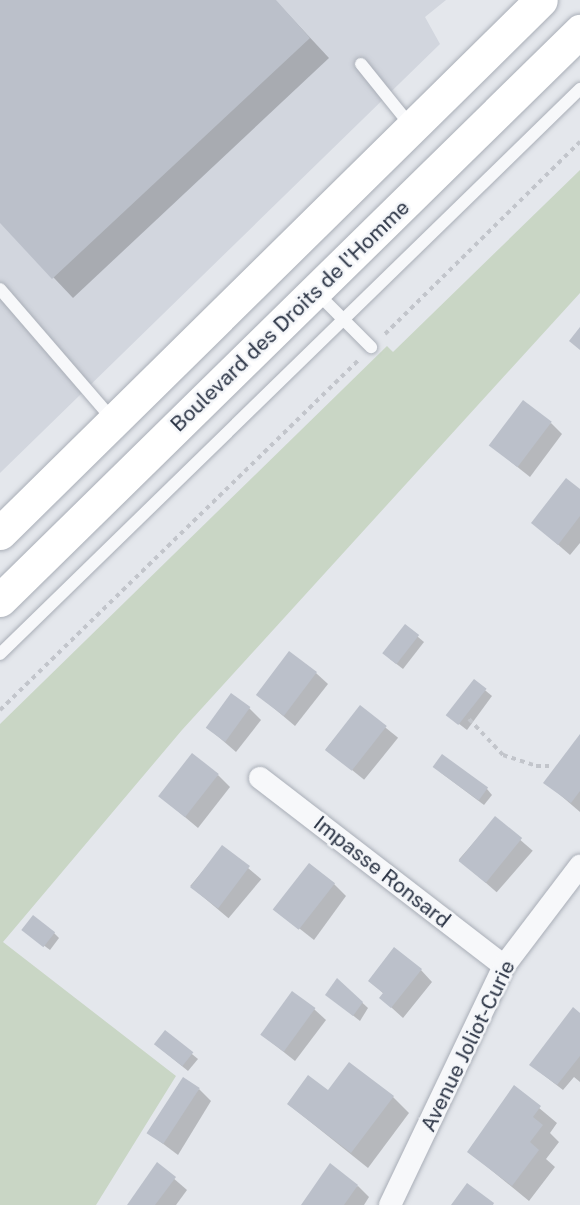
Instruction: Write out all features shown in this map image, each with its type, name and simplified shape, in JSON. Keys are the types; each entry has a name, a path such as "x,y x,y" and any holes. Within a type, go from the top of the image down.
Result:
{"main road":[{"path":"0,533 541,0"},
{"name":"Boulevard des Droits de l'Homme","path":"0,600 580,31"}],"street":[{"name":"Impasse Ronsard","path":"260,778 504,966"},
{"name":"Avenue Joliot-Curie","path":"390,1205 504,966 580,866"}],"lane":[{"path":"361,64 411,126"},
{"name":"Boulevard des Droits de l'Homme","path":"0,654 580,89"},
{"path":"0,289 114,421"},
{"path":"315,291 371,347"}],"path":[{"path":"0,710 580,142"},
{"path":"469,719 503,755 526,764 549,766"}],"shaded area":[{"path":"0,0 446,0 425,17 440,44 0,473"}],"green space":[{"path":"580,170 580,293 182,730 3,942 176,1076 96,1205 0,1205 0,724 387,346 393,352"}],"building":[{"path":"0,0 276,0 310,38 52,279 0,223"},
{"path":"580,327 580,350 569,341"},
{"path":"523,400 552,422 517,467 489,446"},
{"path":"566,478 580,489 580,516 558,545 531,523"},
{"path":"405,624 419,635 396,664 382,653"},
{"path":"289,651 317,672 284,716 256,695"},
{"path":"474,679 487,689 458,725 446,715"},
{"path":"231,693 250,707 225,742 206,728"},
{"path":"360,705 387,726 352,771 325,750"},
{"path":"580,734 580,791 571,803 543,783"},
{"path":"192,753 219,774 185,817 158,796"},
{"path":"442,754 488,788 479,800 433,767"},
{"path":"495,816 522,838 486,883 458,861"},
{"path":"222,845 250,866 218,908 190,887"},
{"path":"309,863 335,883 299,930 273,909"},
{"path":"33,915 55,932 43,947 21,930"},
{"path":"394,947 422,969 391,1008 379,998 383,993 368,981"},
{"path":"337,978 363,1002 353,1016 325,995"},
{"path":"292,991 315,1008 284,1052 260,1035"},
{"path":"573,1007 580,1013 580,1056 557,1085 529,1065"},
{"path":"165,1030 193,1052 182,1066 154,1044"},
{"path":"349,1062 394,1096 351,1153 287,1104 308,1075 328,1090"},
{"path":"183,1077 200,1088 163,1144 147,1133"},
{"path":"514,1085 541,1106 533,1117 543,1125 530,1142 539,1150 512,1186 467,1152"},
{"path":"157,1162 176,1177 155,1205 127,1205"},
{"path":"330,1163 358,1185 344,1205 301,1205"},
{"path":"467,1183 494,1203 493,1205 451,1205"}]}
